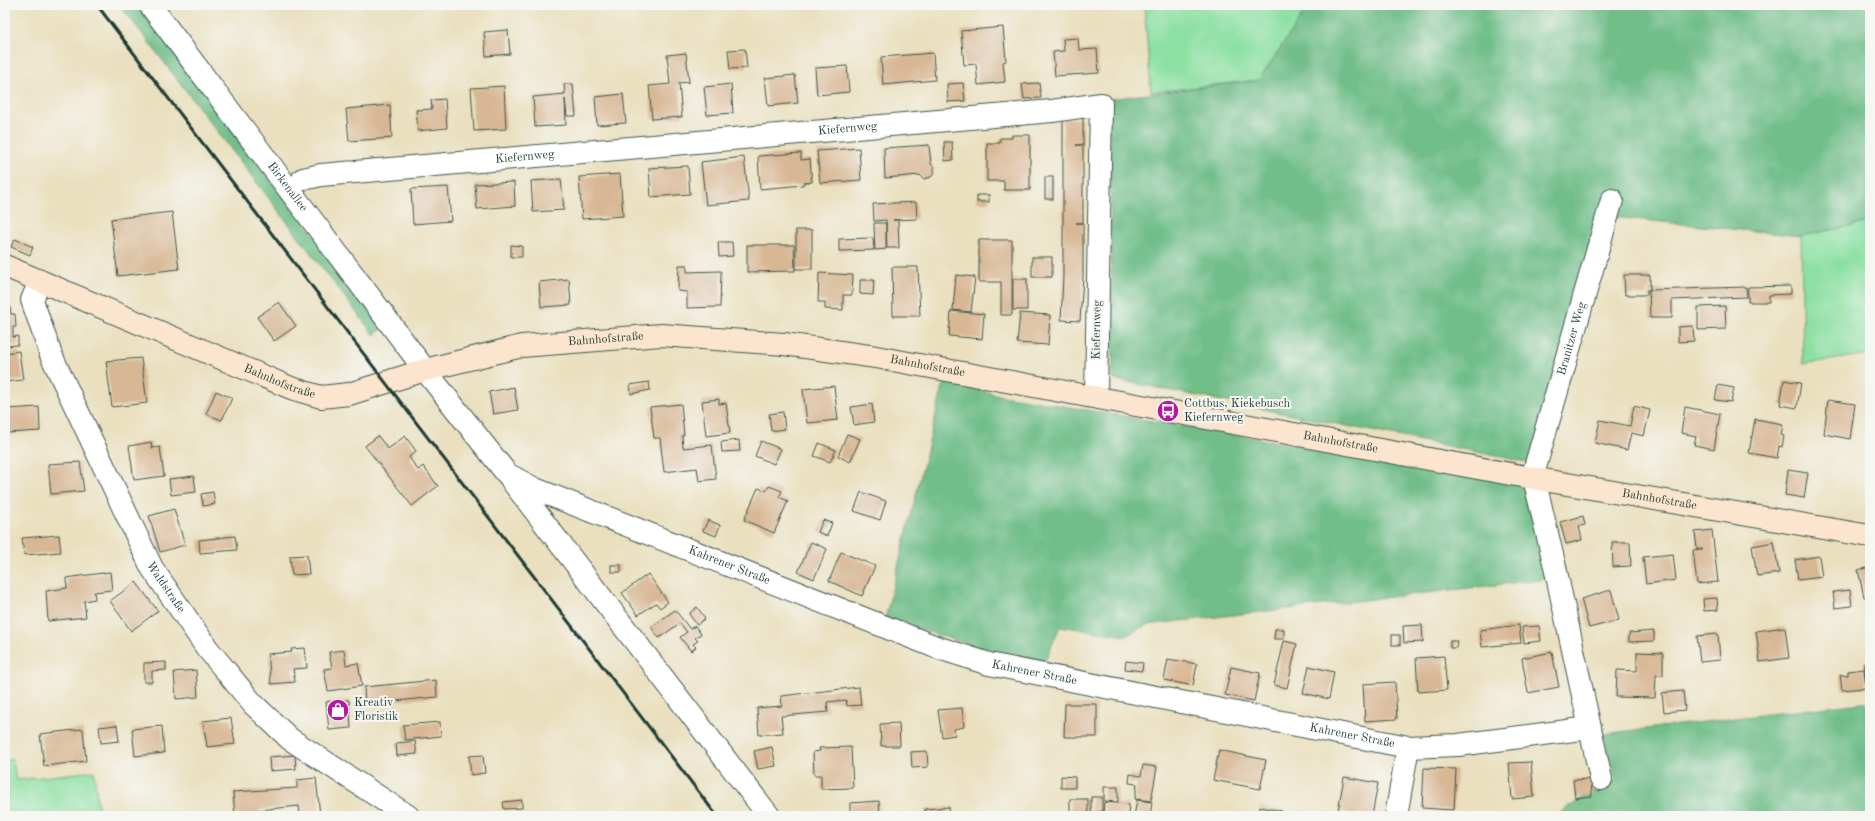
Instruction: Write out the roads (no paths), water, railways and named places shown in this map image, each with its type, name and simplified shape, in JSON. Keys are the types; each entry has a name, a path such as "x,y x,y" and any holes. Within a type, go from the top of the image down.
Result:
{"main road":[{"name":"Bahnhofstraße","path":"5,266 291,388 321,397 350,394 425,370 522,346 645,336 684,335 784,344 876,357 1533,478 1870,536"}],"street":[{"name":"Birkenallee","path":"150,5 425,370"},
{"name":"Kiefernweg","path":"303,179 321,175 1045,112 1101,104 1096,397"},
{"name":"Branitzer Weg","path":"1533,478 1612,200"},
{"name":"Waldstraße","path":"40,281 32,300 51,355 156,574 207,648 253,704 290,739 408,816"},
{"name":"Kahrener Straße","path":"425,370 770,816"},
{"name":"Kahrener Straße","path":"506,474 535,490 936,647 989,664 1408,747 1458,745 1590,728"},
{"path":"1533,478 1555,567 1601,779"},
{"path":"1396,816 1408,747"}],"railway":[{"path":"97,5 717,816"}],"place":[{"name":"Cottbus, Kiekebusch Kiefernweg","path":"1168,411"},
{"name":"Kreativ Floristik","path":"338,710"}]}
